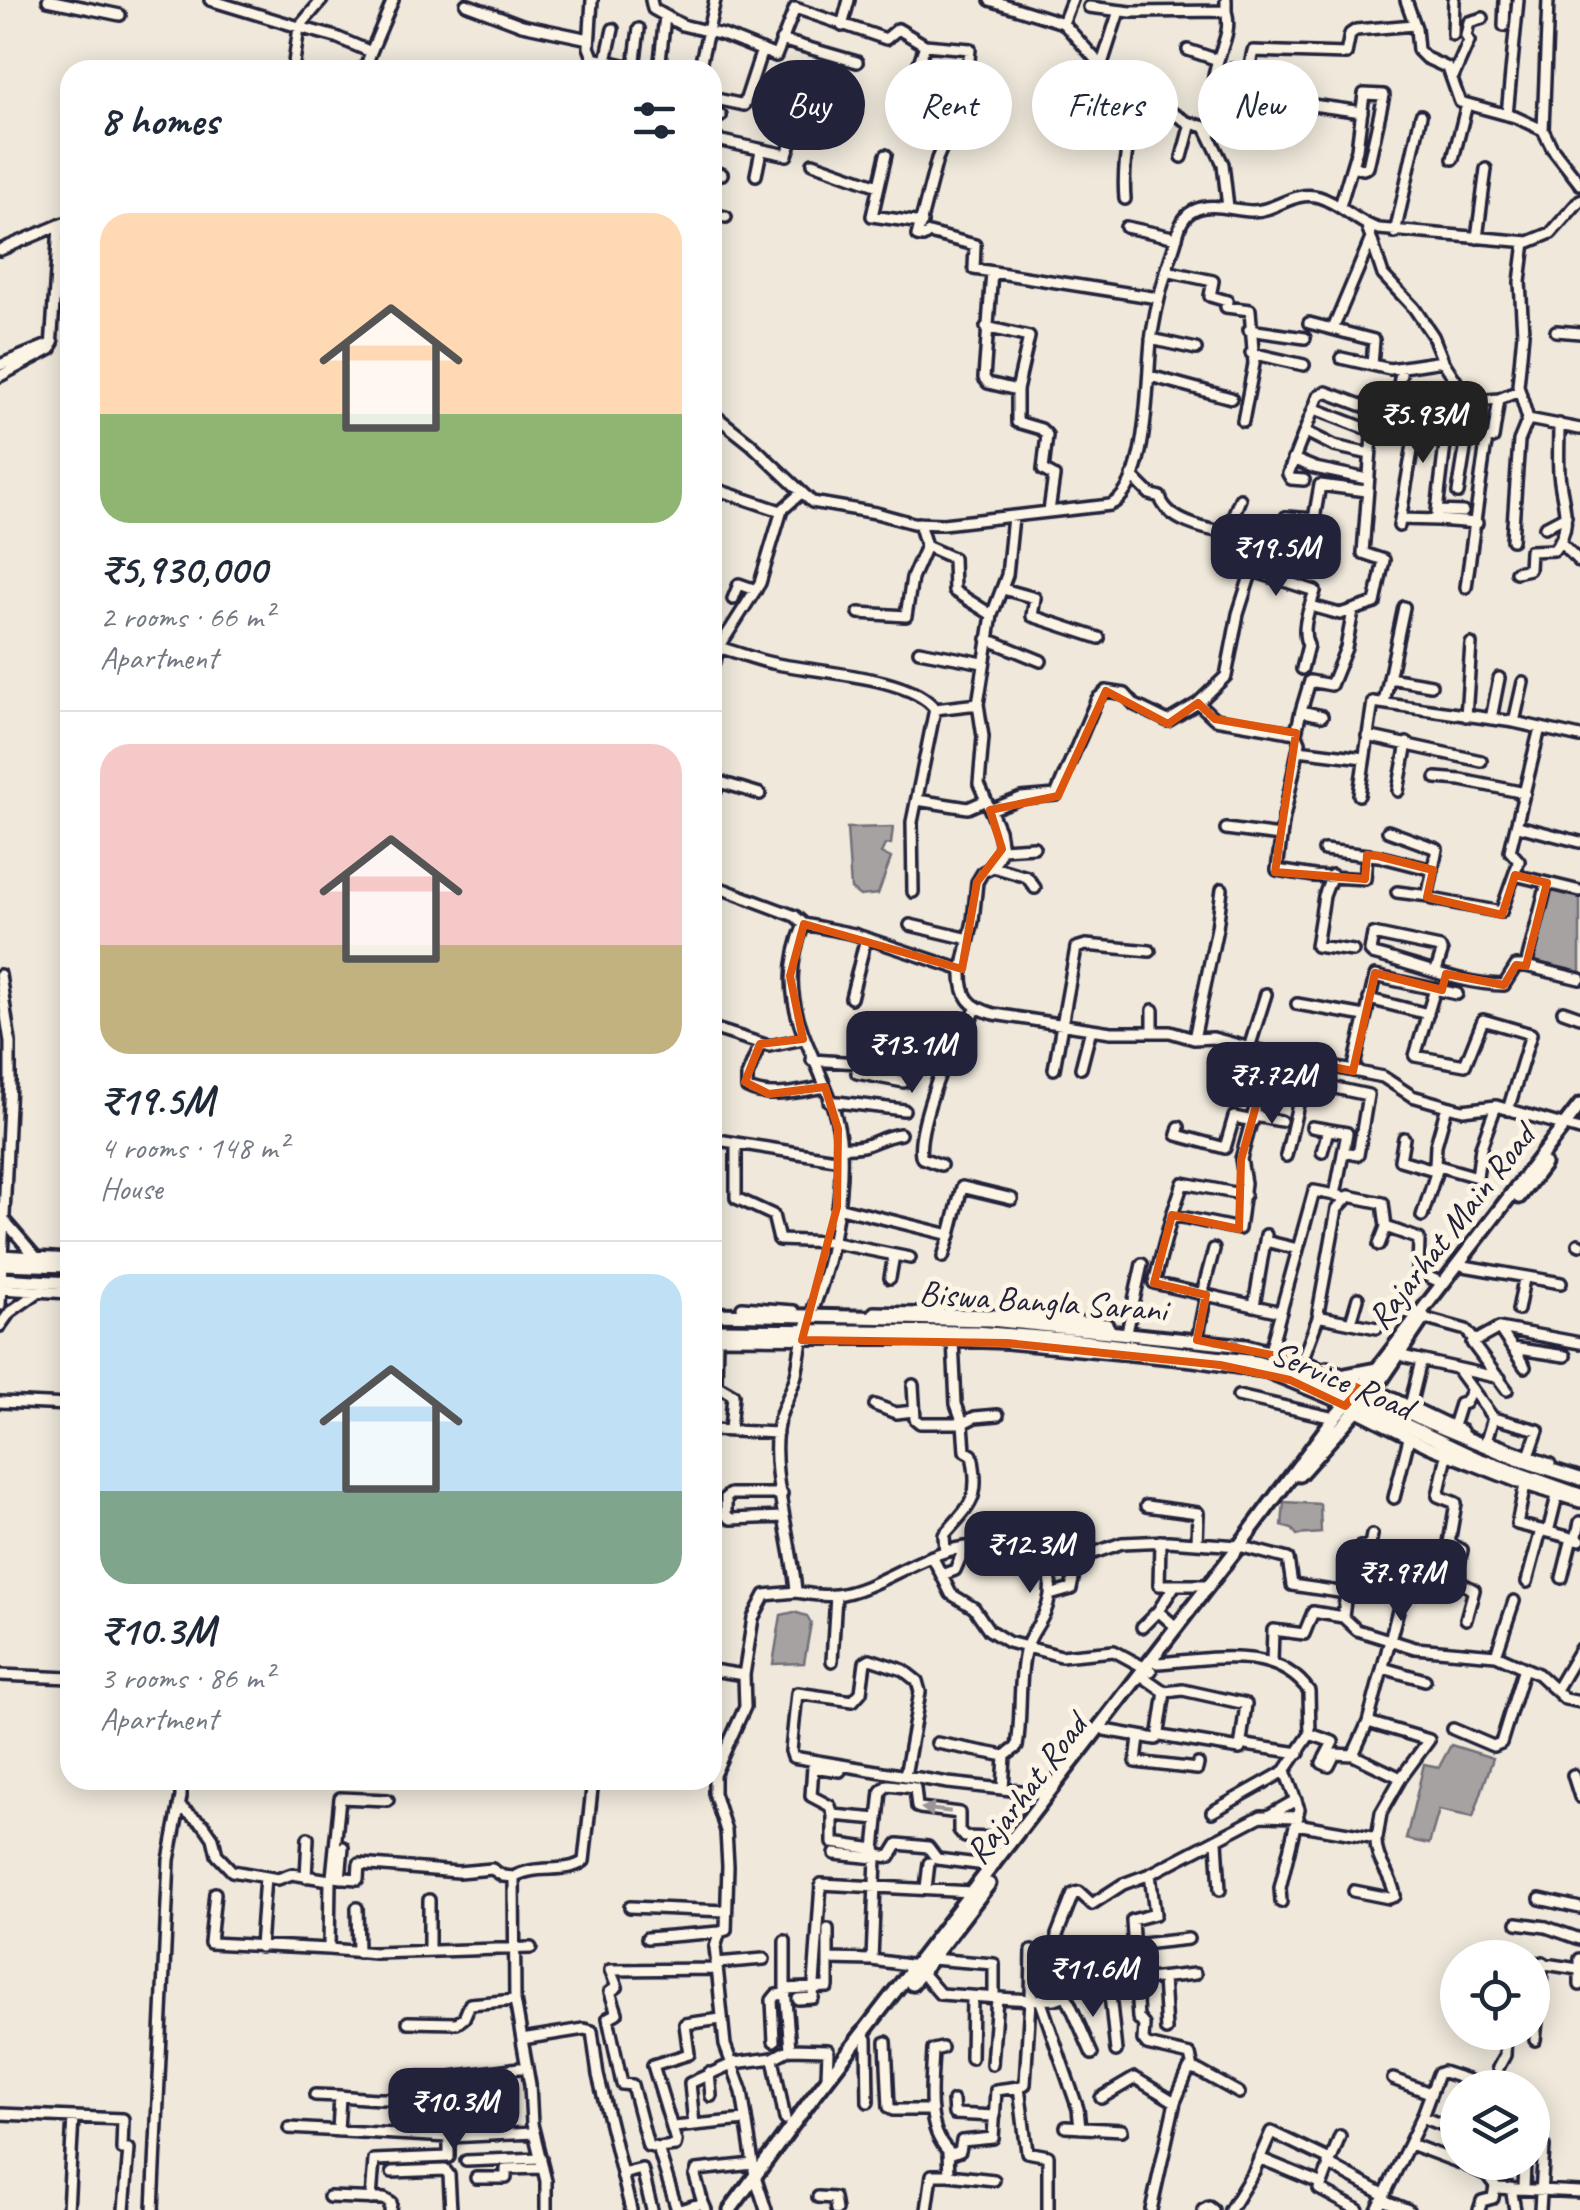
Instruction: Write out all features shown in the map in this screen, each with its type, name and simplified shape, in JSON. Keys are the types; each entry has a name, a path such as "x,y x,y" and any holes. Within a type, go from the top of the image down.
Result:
{"main road":[{"name":"Rajarhat Main Road","path":"1361,1397 1377,1369 1442,1283 1572,1128 1580,1105"},
{"name":"Rajarhat Main Road","path":"1361,1397 1401,1353 1580,1117"},
{"path":"2,1259 60,1262"},
{"path":"1,1284 60,1283"},
{"name":"Biswa Bangla Sarani","path":"722,1314 950,1316 1050,1322 1270,1351 1319,1369 1361,1397 1465,1453 1580,1498"},
{"name":"Biswa Bangla Sarani","path":"722,1335 976,1332 1195,1353 1280,1368 1580,1476"},
{"path":"1346,1375 1377,1369"},
{"name":"Rajarhat Road","path":"755,2175 867,2039 972,1892 1149,1670 1176,1627 1242,1547 1334,1418 1361,1397"},
{"name":"Rajarhat Road","path":"734,2210 755,2175 827,2080 920,1968 931,1960 1242,1547 1361,1397"}],"street":[{"path":"48,0 120,15"},
{"path":"210,0 336,37 371,52"},
{"path":"294,60 299,27 322,0"},
{"path":"368,60 393,0"},
{"path":"592,0 589,39 593,58 602,60"},
{"path":"651,0 653,10 682,25 776,56 795,8 886,39 898,29 925,45 970,49 966,91 937,160 917,236 928,232 975,245 972,267 1158,298"},
{"path":"702,60 715,0"},
{"path":"842,26 850,0"},
{"path":"990,0 1063,23 1095,60"},
{"path":"1063,23 1072,0"},
{"path":"1406,0 1420,54 1444,66 1453,77 1456,97 1542,130"},
{"path":"1452,35 1454,0"},
{"path":"1504,26 1506,0"},
{"path":"1507,115 1518,0"},
{"path":"1548,0 1542,130 1580,184"},
{"path":"466,4 522,25 589,39"},
{"path":"1089,8 1119,11 1226,6 1230,26 1218,60 1188,50"},
{"path":"1103,60 1119,11"},
{"path":"660,60 665,16"},
{"path":"1453,77 1468,41 1469,22 1483,18"},
{"path":"1252,60 1254,52 1346,54 1350,34 1356,30 1414,25"},
{"path":"606,60 612,28"},
{"path":"635,60 639,29"},
{"path":"781,40 850,60"},
{"path":"920,60 925,45"},
{"path":"722,100 744,105 762,50"},
{"path":"1340,206 1352,166 1364,94 1384,95 1368,168 1352,166"},
{"path":"1454,160 1467,104"},
{"path":"1319,106 1362,112"},
{"path":"1395,232 1421,114"},
{"path":"1178,116 1198,125"},
{"path":"1182,158 1191,123"},
{"path":"722,141 752,148"},
{"path":"756,175 760,150 787,155 789,150"},
{"path":"1125,199 1127,150"},
{"path":"1217,150 1223,164 1228,207"},
{"path":"886,155 872,216 922,223"},
{"path":"813,163 878,186"},
{"path":"1477,238 1486,168"},
{"path":"722,422 752,444 812,502 942,524 1110,505 1119,501 1132,476 1143,435 1158,298 1182,223 1191,212 1205,207 1258,211 1301,196 1319,197 1340,206 1367,226 1395,232 1525,242 1552,233 1580,200"},
{"path":"722,216 726,217"},
{"path":"0,250 60,226"},
{"path":"1367,226 1383,275 1414,308 1433,336 1442,362 1468,398 1500,398 1518,391"},
{"path":"1126,227 1177,238"},
{"path":"1334,329 1370,241"},
{"path":"1512,540 1519,441 1528,419 1518,391 1524,324 1520,282 1525,242"},
{"path":"0,376 45,355 53,343 60,267"},
{"path":"1166,271 1212,281 1210,296 1227,301 1226,306 1250,310 1254,364 1243,421"},
{"path":"992,272 984,378 988,383 1017,390"},
{"path":"1309,323 1374,340 1372,366"},
{"path":"986,327 1029,337 1017,390 1017,422 1041,429 1047,435 1042,470 1054,476 1049,511"},
{"path":"1249,330 1305,338"},
{"path":"1556,331 1580,332"},
{"path":"1151,339 1196,349"},
{"path":"0,365 53,343"},
{"path":"1251,353 1304,366"},
{"path":"1341,358 1402,369 1442,362"},
{"path":"1395,403 1402,369"},
{"path":"1150,376 1231,398"},
{"path":"1304,480 1288,478 1319,395 1326,392 1374,410"},
{"path":"1466,587 1485,449 1487,440 1493,438 1500,398"},
{"path":"1458,493 1473,400"},
{"path":"1311,606 1340,614 1375,603 1384,560 1363,553 1366,485 1377,403 1395,403 1418,416 1400,522 1463,512"},
{"path":"1315,409 1372,431"},
{"path":"1437,516 1448,420 1469,418"},
{"path":"1528,419 1580,429"},
{"path":"1516,572 1529,569 1530,551 1551,552 1561,542 1570,520 1559,475 1559,424"},
{"path":"1306,432 1334,446 1370,454"},
{"path":"1294,460 1366,485"},
{"path":"917,800 968,808 1056,795 1097,699 1106,691 1125,694 1135,706 1161,720 1174,720 1226,676 1257,544 1206,529 1168,512 1160,497 1150,494 1132,476"},
{"path":"1278,542 1286,517 1314,519 1320,485 1366,485"},
{"path":"722,491 781,511"},
{"path":"722,639 756,590 781,511 801,493"},
{"path":"1226,533 1240,499"},
{"path":"1013,516 1003,589 992,614 978,704 983,737 979,784 999,830 1002,849 992,867 976,882 961,983 968,1003 976,1009 1063,1026 1170,1032 1224,1041 1383,1077 1412,1096 1462,1110 1496,1106 1572,1128"},
{"path":"1437,516 1477,523"},
{"path":"1544,527 1570,520"},
{"path":"858,612 906,616 912,578 926,546 919,523"},
{"path":"1561,542 1580,562"},
{"path":"926,546 953,558 954,591 992,614"},
{"path":"1253,572 1315,591 1302,669"},
{"path":"732,599 739,584 756,590"},
{"path":"1003,589 1035,598 1032,616 1099,638"},
{"path":"1384,703 1404,606"},
{"path":"1296,733 1310,680 1331,685 1346,648 1353,611"},
{"path":"987,638 1042,660"},
{"path":"1466,716 1471,644"},
{"path":"722,648 769,663 898,685 920,694 935,709"},
{"path":"919,652 983,663"},
{"path":"1390,678 1431,685"},
{"path":"1491,719 1499,678"},
{"path":"1514,722 1524,682"},
{"path":"1198,703 1215,719 1296,733 1300,738 1277,870 1365,879 1367,855"},
{"path":"1359,795 1372,703 1514,722 1580,737"},
{"path":"935,709 978,704"},
{"path":"913,892 912,833 935,709"},
{"path":"1302,712 1322,716"},
{"path":"1397,892 1501,912 1519,859 1510,851 1540,728"},
{"path":"1367,736 1481,761"},
{"path":"1398,791 1407,743"},
{"path":"1298,750 1364,758"},
{"path":"1436,778 1526,793"},
{"path":"722,783 760,794"},
{"path":"1518,826 1580,842"},
{"path":"1226,830 1280,836"},
{"path":"1388,831 1438,849 1429,896"},
{"path":"1002,849 1034,847"},
{"path":"1324,850 1433,870"},
{"path":"992,867 1027,877 1034,888"},
{"path":"1332,875 1324,896 1316,946 1353,951"},
{"path":"1515,875 1580,891"},
{"path":"1526,966 1547,883"},
{"path":"722,888 795,916 804,924 866,938 962,970"},
{"path":"1194,1039 1222,889"},
{"path":"796,1592 794,1559 784,1517 777,1433 797,1374 803,1336 830,1242 841,1160 830,1101 803,1039 790,976 804,924"},
{"path":"910,925 969,939"},
{"path":"1508,1110 1531,1034 1483,1020 1465,1065 1415,1056 1438,989 1441,972 1442,952 1440,948 1373,934 1373,954 1441,972 1501,986 1516,966 1580,979"},
{"path":"851,998 866,938"},
{"path":"1054,1069 1076,948 1086,945 1150,951"},
{"path":"0,974 10,1042 5,1083 5,1222 0,1305"},
{"path":"1353,1071 1377,975 1457,994"},
{"path":"1250,1048 1266,994"},
{"path":"1369,999 1428,1014"},
{"path":"1298,1004 1366,1016"},
{"path":"941,1166 922,1158 918,1150 930,1102 950,1052 961,1040 976,1009"},
{"path":"1154,1010 1154,1032"},
{"path":"1563,1012 1580,1016"},
{"path":"1081,1068 1091,1030"},
{"path":"722,1031 760,1044 778,1045 803,1039"},
{"path":"1216,1089 1224,1041"},
{"path":"812,1060 858,1062 857,1073 904,1082 908,1060 869,1051 872,1043"},
{"path":"760,1044 746,1076 751,1091 777,1094 825,1087"},
{"path":"1172,1215 1239,1229 1245,1195 1241,1159 1270,1053"},
{"path":"912,1058 945,1066"},
{"path":"1286,1156 1308,1062"},
{"path":"1329,1066 1326,1086 1368,1094 1358,1155 1344,1152"},
{"path":"830,1101 904,1110"},
{"path":"1422,1216 1437,1167 1436,1144 1447,1106"},
{"path":"1404,1138 1400,1160 1477,1177 1481,1147 1496,1106"},
{"path":"1179,1127 1177,1135 1225,1148 1234,1118 1280,1122"},
{"path":"1270,1351 1314,1191 1337,1196 1348,1133 1312,1126"},
{"path":"1322,1152 1328,1130"},
{"path":"841,1146 863,1148 900,1134"},
{"path":"722,1141 841,1160"},
{"path":"736,1144 736,1198 773,1215 779,1240 830,1242 910,1258"},
{"path":"1245,1195 1183,1183 1154,1284 1280,1312"},
{"path":"943,1257 962,1186 1012,1199"},
{"path":"1302,1362 1319,1316 1337,1209 1343,1199 1349,1196 1383,1203 1386,1226 1378,1245"},
{"path":"837,1206 950,1235"},
{"path":"5,1222 36,1257"},
{"path":"1386,1226 1419,1240 1418,1272 1442,1283"},
{"path":"1254,1306 1266,1238 1298,1249"},
{"path":"1197,1340 1214,1249"},
{"path":"890,1278 894,1254"},
{"path":"2,1259 60,1261"},
{"path":"1127,1332 1142,1264"},
{"path":"1464,1266 1561,1283"},
{"path":"1518,1310 1524,1279"},
{"path":"1,1284 60,1292"},
{"path":"0,1326 10,1312 40,1291"},
{"path":"1351,1322 1358,1298"},
{"path":"742,1308 810,1315"},
{"path":"1319,1316 1377,1328"},
{"path":"1424,1318 1466,1330 1475,1342"},
{"path":"1499,1328 1525,1367"},
{"path":"1508,1390 1472,1344 1499,1328 1580,1342"},
{"name":"Service Road","path":"803,1336 953,1340 1234,1366 1410,1406 1528,1459"},
{"path":"945,1551 944,1536 973,1503 976,1492 972,1456 965,1451 963,1423 956,1404 953,1340"},
{"path":"1512,1348 1565,1356"},
{"path":"1401,1353 1500,1378"},
{"path":"1410,1406 1421,1361"},
{"name":"Service Road","path":"1319,1369 1326,1367 1346,1375 1361,1397 1409,1438 1525,1485 1558,1496 1580,1498"},
{"path":"1458,1370 1493,1418 1538,1430 1528,1459"},
{"path":"913,1385 915,1419 920,1423 963,1423 975,1417 998,1415"},
{"path":"1453,1426 1460,1404 1465,1403 1472,1388"},
{"path":"722,1389 732,1396 730,1430"},
{"path":"1238,1396 1334,1418"},
{"path":"0,1402 60,1405"},
{"path":"875,1405 896,1413 914,1411"},
{"path":"1486,1441 1493,1418"},
{"path":"722,1430 777,1433"},
{"path":"1394,1498 1409,1438"},
{"path":"1447,1455 1438,1496 1456,1503 1448,1543 1462,1550 1456,1580 1474,1590 1466,1619"},
{"path":"1525,1485 1517,1524 1576,1539"},
{"path":"782,1494 730,1494 726,1497 726,1515 731,1519 784,1517"},
{"path":"1527,1582 1558,1496"},
{"path":"1146,1506 1198,1512 1197,1542"},
{"path":"1562,1578 1580,1522"},
{"path":"1343,1617 1360,1547 1369,1546 1372,1534"},
{"path":"722,1756 745,1707 744,1675 753,1618 769,1593 836,1596 945,1551 965,1547 1016,1545 1076,1559 1122,1544 1160,1540 1242,1547 1288,1559 1292,1585 1346,1593"},
{"path":"1160,1540 1158,1584 1209,1585"},
{"path":"942,1576 955,1570 965,1547"},
{"path":"1003,1789 1006,1756 1016,1747 1026,1649 1046,1614 1050,1596 1052,1555"},
{"path":"932,1556 951,1594 974,1608 989,1630 1026,1649 1061,1656 1114,1651 1149,1670 1165,1692 1158,1732 1161,1736 1240,1749 1246,1704 1183,1690 1165,1692"},
{"path":"1050,1596 1071,1589 1076,1559"},
{"path":"1142,1626 1158,1611 1174,1585"},
{"path":"832,1661 836,1596"},
{"path":"1496,1654 1514,1601"},
{"path":"1353,1755 1368,1722 1400,1603"},
{"path":"1158,1611 1176,1627"},
{"path":"1272,1662 1274,1630 1304,1634 1313,1612 1343,1617 1356,1630 1415,1648 1496,1654 1538,1674 1565,1699 1580,1702"},
{"path":"1556,1690 1580,1649"},
{"path":"1149,1670 1254,1658 1295,1674 1309,1690 1310,1734 1285,1771 1212,1812"},
{"path":"905,1776 920,1692 918,1681 903,1670 870,1659 866,1662 861,1692 853,1701 797,1693 793,1757 876,1777 877,1854 890,1856 898,1844 928,1847 937,1860 994,1866"},
{"path":"1383,1668 1426,1680"},
{"path":"1454,1729 1498,1746 1514,1708 1524,1668"},
{"path":"722,1672 744,1675"},
{"path":"0,1675 60,1678"},
{"path":"1354,1891 1394,1896 1389,1872 1376,1856 1382,1812 1400,1778 1430,1740 1368,1722"},
{"path":"1106,1730 1156,1738"},
{"path":"1310,1734 1333,1742 1322,1763 1329,1766 1336,1754 1353,1755 1400,1778"},
{"path":"1140,1737 1136,1762 1197,1769 1198,1764"},
{"path":"937,1743 1006,1756"},
{"path":"1246,1746 1299,1753"},
{"path":"813,1764 1048,1794"},
{"path":"813,1764 810,1796 830,1806 834,1815 834,1843 876,1849"},
{"path":"1280,1902 1297,1820 1296,1800 1285,1771"},
{"path":"1573,1775 1580,1796"},
{"path":"876,1819 882,1786 915,1788 917,1807 960,1813 960,1835 1010,1844"},
{"path":"153,2210 169,1860 181,1790"},
{"path":"180,1806 204,1824 223,1865 232,1871 278,1879 292,1874 358,1878 360,1864 364,1864 458,1872 492,1868 514,1878 531,1868 573,1867 584,1860 592,1790"},
{"path":"647,1938 726,1930 726,1832 714,1790"},
{"path":"329,1950 340,1798 388,1800"},
{"path":"1268,1816 1296,1800"},
{"path":"834,1815 876,1819"},
{"path":"1092,2054 1065,1991 1057,1935 1073,1894 1078,1892 1092,1904 1123,1884 1261,1816 1297,1820 1376,1839"},
{"path":"306,1876 308,1838"},
{"path":"1217,1841 1220,1890"},
{"path":"334,1878 343,1847"},
{"path":"364,1850 364,1864"},
{"path":"835,1854 876,1858 872,1960"},
{"path":"926,1888 929,1863"},
{"path":"1150,1874 1156,1914 1132,1920 1138,2018 1144,2025 1144,2044 1190,2055 1194,2069 1239,2093"},
{"path":"260,1947 265,1877"},
{"path":"514,1878 515,2000 534,2132 548,2194 546,2210"},
{"path":"798,1999 813,1998 815,1988 820,1884 972,1892"},
{"path":"215,1893 210,1943 358,1952 531,1948"},
{"path":"1540,1899 1580,1908"},
{"path":"429,1900 429,1951"},
{"path":"630,1906 726,1911"},
{"path":"358,1908 358,1952"},
{"path":"1517,1923 1546,1927 1580,1939"},
{"path":"774,2041 773,1997 828,1987 828,1930"},
{"path":"720,1932 715,1947 725,2044 742,2092 755,2175 766,2210"},
{"path":"1060,1954 1188,1939"},
{"path":"785,1941 790,2049"},
{"path":"948,2152 956,2154 962,2141 993,2138 996,2090 1025,2084 1034,2000 1032,1951"},
{"path":"622,2084 608,2018 617,2012 610,1994 616,1987 610,1970 717,1966 764,1959"},
{"path":"828,1959 872,1960 920,1968 940,1994 972,1998 1034,2000 1065,1991 1196,1974"},
{"path":"931,1960 994,1964 992,2064"},
{"path":"1550,1963 1579,1964 1580,1985"},
{"path":"1164,1978 1166,2030"},
{"path":"1109,1985 1116,2051"},
{"path":"971,2058 972,1998"},
{"path":"408,2022 458,2023 470,2004 515,2000"},
{"path":"1034,2000 1078,2109 1080,2128"},
{"path":"602,2087 632,2085 648,2146 675,2146 674,2127 653,2065 689,2054 684,2024 722,2019"},
{"path":"522,2040 589,2029 632,2210"},
{"path":"867,2039 868,2102"},
{"path":"886,2042 889,2107 932,2110"},
{"path":"942,2048 933,2050 932,2110 938,2137 948,2152 949,2175"},
{"path":"694,2125 688,2085 734,2063 773,2058 790,2049 828,2050 827,2080"},
{"path":"1498,2068 1505,2050"},
{"path":"773,2058 785,2119"},
{"path":"315,2095 364,2100 408,2096 419,2077 527,2067"},
{"path":"1151,2210 1175,2102 1187,2072 1194,2069"},
{"path":"709,2073 711,2096"},
{"path":"1377,2210 1440,2073"},
{"path":"1101,2098 1135,2078 1175,2102"},
{"path":"1393,2080 1430,2093"},
{"path":"1019,2087 1026,2152 1048,2156 1048,2210"},
{"path":"338,2130 340,2096"},
{"path":"952,2101 954,2114 995,2116"},
{"path":"0,2114 124,2119 122,2149 129,2149 124,2210"},
{"path":"68,2210 72,2117"},
{"path":"1422,2117 1440,2124"},
{"path":"674,2127 745,2120"},
{"path":"1066,2127 1122,2130"},
{"path":"290,2128 449,2137 534,2132"},
{"path":"1230,2210 1271,2132 1408,2210"},
{"path":"1340,2136 1319,2189 1358,2210"},
{"path":"371,2199 374,2160 449,2156 449,2137"},
{"path":"1410,2144 1440,2155"},
{"path":"658,2148 679,2210 705,2206 695,2176 697,2170 755,2175"},
{"path":"1259,2158 1322,2184"},
{"path":"466,2161 542,2163"},
{"path":"476,2178 506,2178 506,2168 542,2163"},
{"path":"622,2174 642,2170 652,2210"},
{"path":"392,2172 448,2172 451,2210"},
{"path":"927,2210 932,2175 994,2180"},
{"path":"1490,2180 1511,2188 1580,2192"},
{"path":"1524,2180 1524,2188"},
{"path":"1541,2210 1542,2180"},
{"path":"1479,2210 1482,2201 1493,2198 1493,2182"},
{"path":"1511,2188 1515,2210"},
{"path":"329,2197 389,2200 390,2210"},
{"path":"818,2197 834,2198 836,2210"},
{"path":"1203,2210 1214,2210"}],"highlighted area":[{"path":"1106,691 1168,724 1198,703 1215,719 1296,733 1275,872 1365,879 1367,855 1378,856 1433,870 1427,897 1502,915 1515,875 1547,883 1526,966 1516,965 1504,985 1446,974 1442,990 1375,973 1353,1071 1270,1055 1241,1160 1239,1229 1172,1215 1154,1283 1206,1295 1197,1340 1302,1361 1360,1389 1345,1406 1290,1380 1220,1365 1007,1343 802,1340 837,1207 838,1129 825,1087 769,1094 745,1082 760,1044 803,1039 790,976 804,924 962,969 977,882 1002,849 990,810 1058,796"}],"shaded area":[{"path":"893,827 891,844 885,845 881,853 891,858 878,894 860,896 851,889 847,828"},
{"path":"1547,886 1580,895 1580,976 1528,964"},
{"path":"1284,1502 1320,1504 1321,1533 1297,1535 1282,1526"},
{"path":"794,1612 807,1616 811,1623 804,1663 773,1664 781,1615"},
{"path":"1451,1745 1493,1758 1473,1817 1439,1810 1429,1844 1406,1839 1424,1764 1439,1767"}]}
